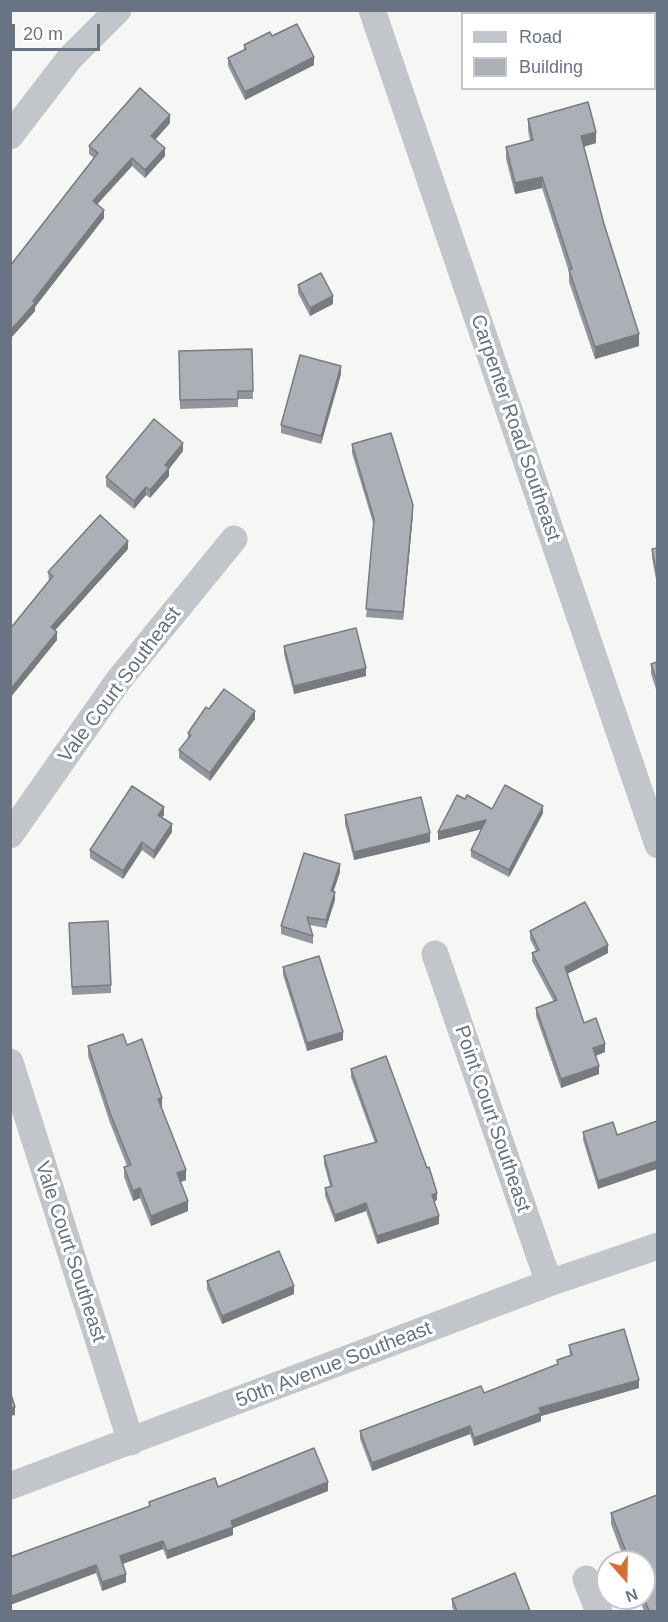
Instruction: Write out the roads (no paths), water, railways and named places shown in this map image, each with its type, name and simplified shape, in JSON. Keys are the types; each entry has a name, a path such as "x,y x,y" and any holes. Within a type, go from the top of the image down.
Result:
{"street":[{"path":"10,136 70,58 117,10"},
{"name":"Carpenter Road Southeast","path":"372,10 657,845"},
{"name":"Vale Court Southeast","path":"10,836 118,681 234,539"},
{"name":"Point Court Southeast","path":"435,954 549,1283"},
{"name":"Vale Court Southeast","path":"10,1062 131,1442"},
{"name":"50th Avenue Southeast","path":"10,1486 549,1283 657,1246"},
{"path":"586,1579 599,1611"}]}
